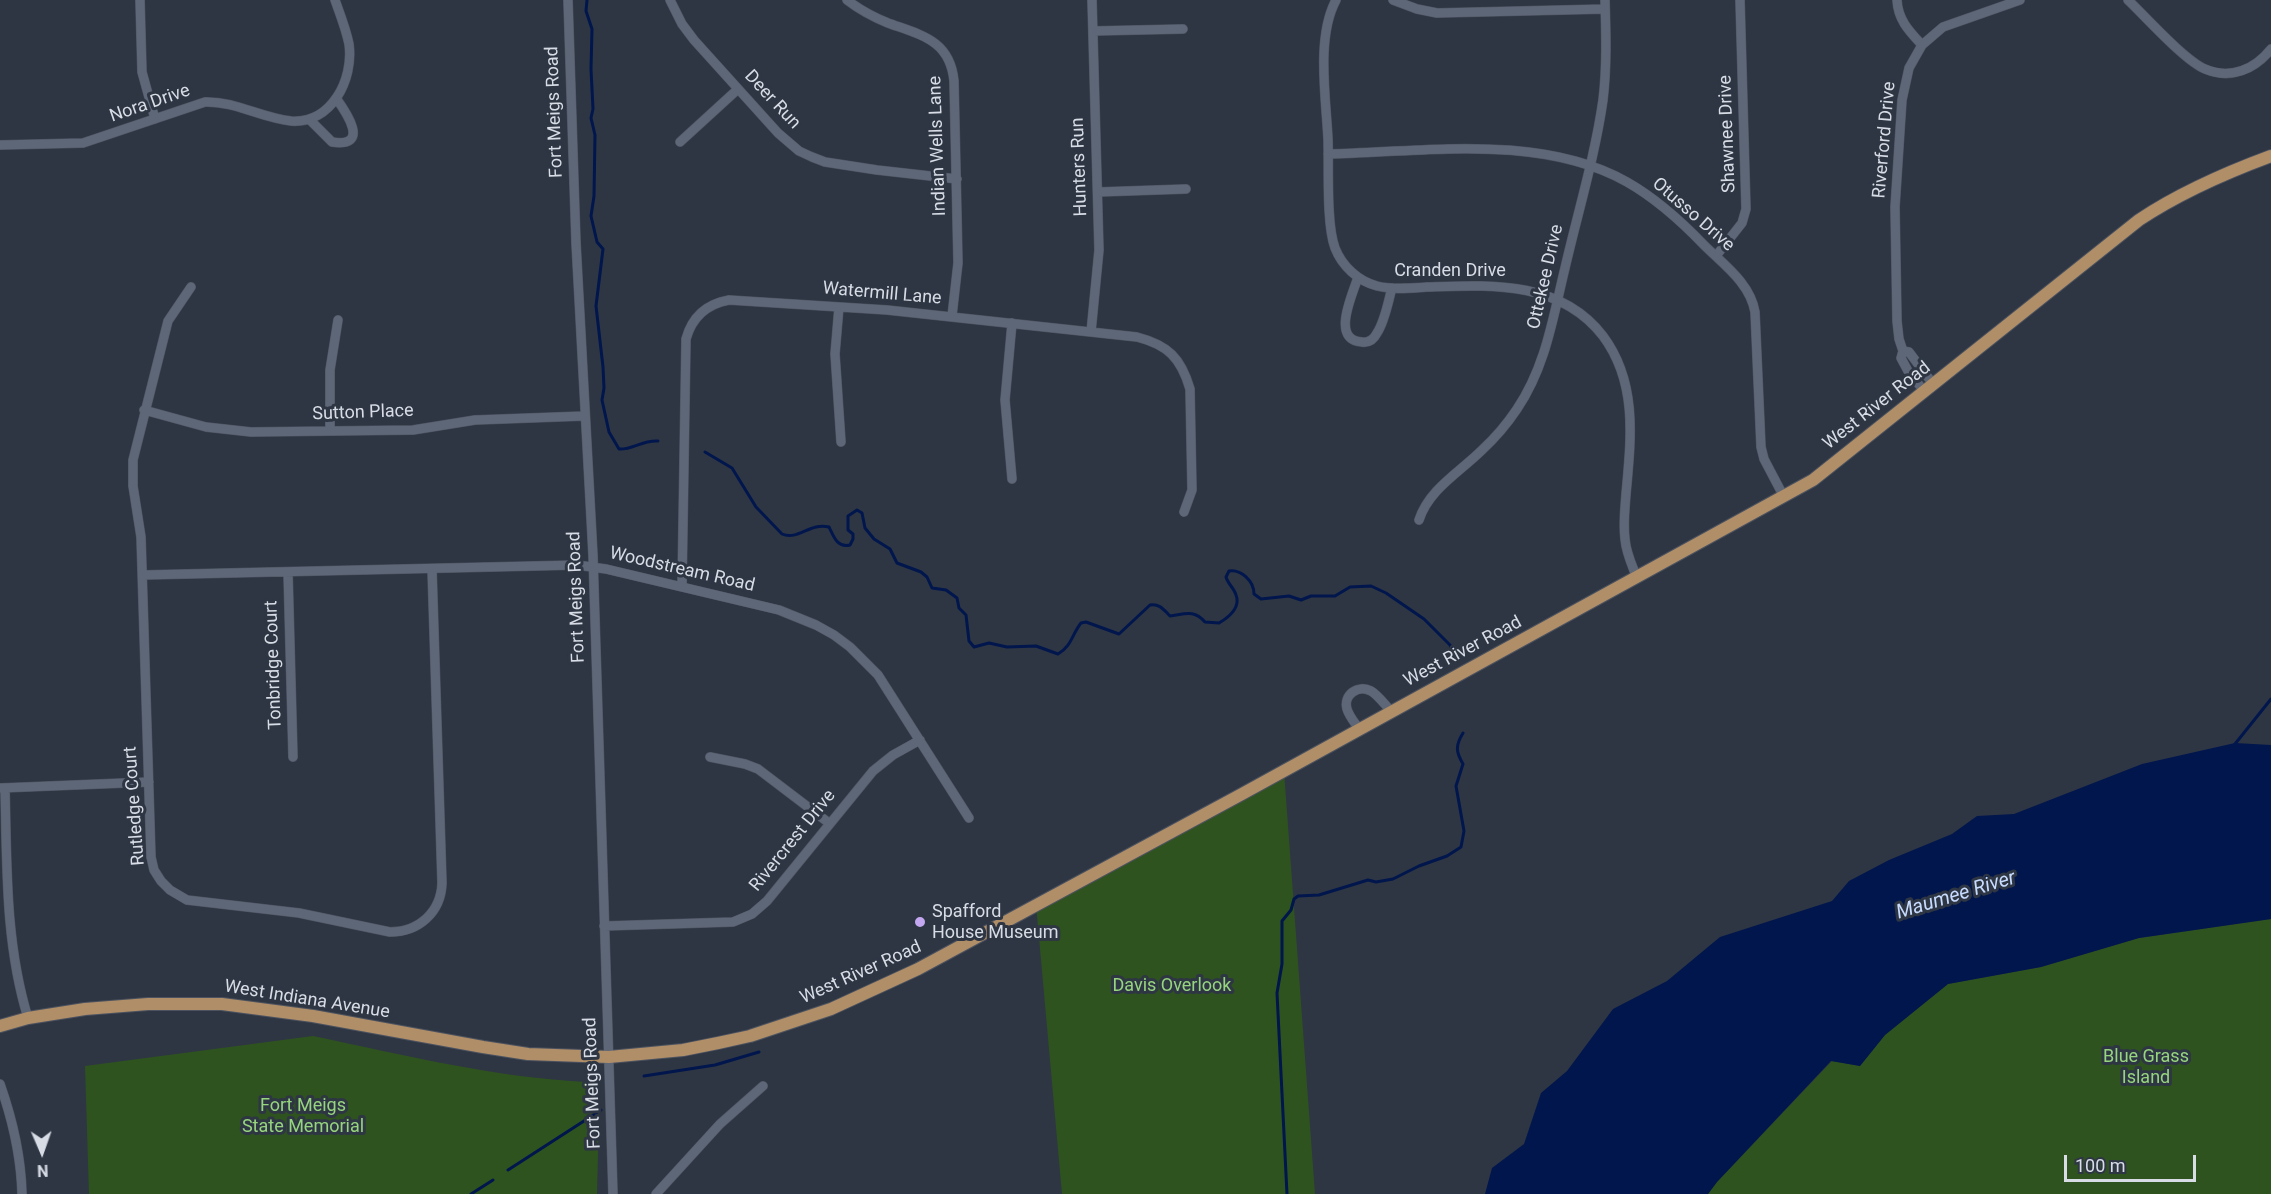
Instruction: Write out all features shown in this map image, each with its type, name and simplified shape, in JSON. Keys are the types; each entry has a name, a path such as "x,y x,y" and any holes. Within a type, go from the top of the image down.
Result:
{"main road":[{"name":"West River Road","path":"609,1057 683,1050 758,1033 831,1009 918,969 1813,480 2148,214 2200,184 2271,156"},
{"name":"West Indiana Avenue","path":"0,1026 28,1018 85,1009 148,1004 222,1004 313,1016 494,1049 561,1056 609,1057"}],"street":[{"path":"140,0 142,72 154,119"},
{"path":"335,0 348,43 350,60 343,88 320,115 310,120 332,142 339,143 349,139 353,129 352,123 336,98"},
{"name":"Fort Meigs Road","path":"568,0 576,243 593,566 613,1194"},
{"name":"Deer Run","path":"670,0 682,24 694,40 738,89 788,142 812,157 825,162 877,170 957,178"},
{"name":"Indian Wells Lane","path":"847,0 868,14 925,36 937,44 946,54 953,74 958,263 952,316"},
{"name":"Hunters Run","path":"1091,332 1099,250 1092,0"},
{"path":"1336,0 1329,17 1325,44 1330,213 1334,243 1343,262 1358,278 1345,326 1350,338 1366,342 1377,335 1392,288"},
{"path":"1393,0 1417,9 1447,13 1605,5"},
{"name":"Shawnee Drive","path":"1716,256 1735,234 1742,223 1746,209 1740,0"},
{"path":"1897,0 1899,14 1905,27 1922,45"},
{"name":"Riverford Drive","path":"1929,388 1909,352 1903,351 1897,321 1894,241 1897,176 1906,80 1915,55 1932,34 1950,24 2020,0"},
{"path":"2128,0 2180,50 2204,69 2224,73 2241,72 2260,62 2271,49"},
{"name":"Ottekee Drive","path":"1419,520 1430,498 1483,450 1517,410 1542,363 1602,101 1605,75 1605,5"},
{"path":"1093,31 1183,29"},
{"path":"681,142 738,89"},
{"name":"Nora Drive","path":"0,145 82,143 206,102 218,102 278,119 310,120"},
{"name":"Otusso Drive","path":"1328,154 1519,150 1545,153 1589,165 1627,182 1649,196 1685,226 1745,286 1754,305 1761,447 1764,459 1784,497"},
{"path":"1098,192 1186,189"},
{"name":"Cranden Drive","path":"1358,278 1377,286 1392,288 1506,287 1537,292 1578,312 1601,334 1615,355 1626,385 1631,417 1624,536 1637,578"},
{"name":"Rutledge Court","path":"191,286 168,321 135,447 132,473 139,517 143,575 153,863 161,881 170,890 181,897 198,902 298,913 390,932 410,930 431,914 438,902 442,883 432,569"},
{"name":"Watermill Lane","path":"682,587 684,352 691,326 704,310 716,303 729,300 952,316 1137,337 1156,342 1173,354 1183,370 1190,389 1192,490 1184,512"},
{"path":"839,307 836,363 841,442"},
{"path":"330,431 330,370 338,320"},
{"path":"1012,323 1005,400 1012,479"},
{"name":"Sutton Place","path":"144,410 225,430 412,429 475,420 584,417"},
{"name":"Woodstream Road","path":"143,575 593,566 779,610 834,635 878,675 969,818"},
{"name":"Tonbridge Court","path":"288,572 293,757"},
{"path":"1359,729 1347,710 1346,703 1352,692 1358,689 1371,691 1390,711"},
{"name":"Rivercrest Drive","path":"604,926 719,923 746,918 768,901 873,771 893,755 920,740"},
{"path":"710,757 758,769 829,823"},
{"path":"28,1018 20,991 11,940 3,788 149,782"},
{"path":"0,1084 15,1130 22,1194"},
{"path":"656,1194 720,1124 763,1086"}],"green space":[{"name":"Davis Overlook","path":"1284,771 1315,1194 1062,1194 1036,904"},
{"name":"Blue Grass Island","path":"2271,919 2271,1194 1708,1194 1832,1061 1860,1066 1885,1035 1948,984 2041,967 2139,938"},
{"name":"Fort Meigs State Memorial","path":"313,1036 482,1070 585,1082 599,1113 597,1194 89,1194 85,1066"}],"water":[{"name":"Maumee River","path":"2235,743 2271,745 2271,919 2139,938 2041,967 1948,984 1885,1035 1860,1066 1831,1061 1708,1194 1485,1194 1492,1168 1524,1144 1541,1093 1567,1071 1613,1009 1667,981 1720,937 1832,901 1849,881 1889,860 1952,834 1977,816 2014,814 2142,764"}],"waterway":[{"path":"587,0 586,11 592,29 593,109 591,118 595,135 594,196 591,216 597,242 603,249 596,306 603,367 602,400 609,432 619,449 658,441"},
{"path":"705,452 732,468 756,507 782,534 788,536 816,527 829,527 839,543 850,545 853,534 848,530 848,516 857,510 862,513 865,528 874,539 890,549 897,563 921,572 927,577 932,588 946,590 957,598 959,608 966,615 969,641 974,647 989,643 1007,647 1036,646 1058,654 1069,644 1081,623 1086,622 1119,634 1150,605 1161,607 1170,616 1193,614 1205,622 1219,623 1230,615 1237,604 1235,593 1226,577 1229,571 1234,571 1249,580 1254,594 1261,599 1289,596 1301,600 1311,596 1335,596 1350,587 1371,586 1386,593 1424,619 1450,645 1455,655"},
{"path":"2235,744 2271,699"},
{"path":"1287,1194 1277,993 1282,964 1282,921 1298,896 1319,895 1368,880 1376,882 1393,879 1447,856 1461,847 1464,831 1456,786 1463,764 1457,749 1463,733"},
{"path":"644,1076 715,1065 759,1052"},
{"path":"508,1170 601,1110"},
{"path":"471,1194 493,1180"}],"place":[{"name":"Spafford House Museum","path":"920,922"}]}
